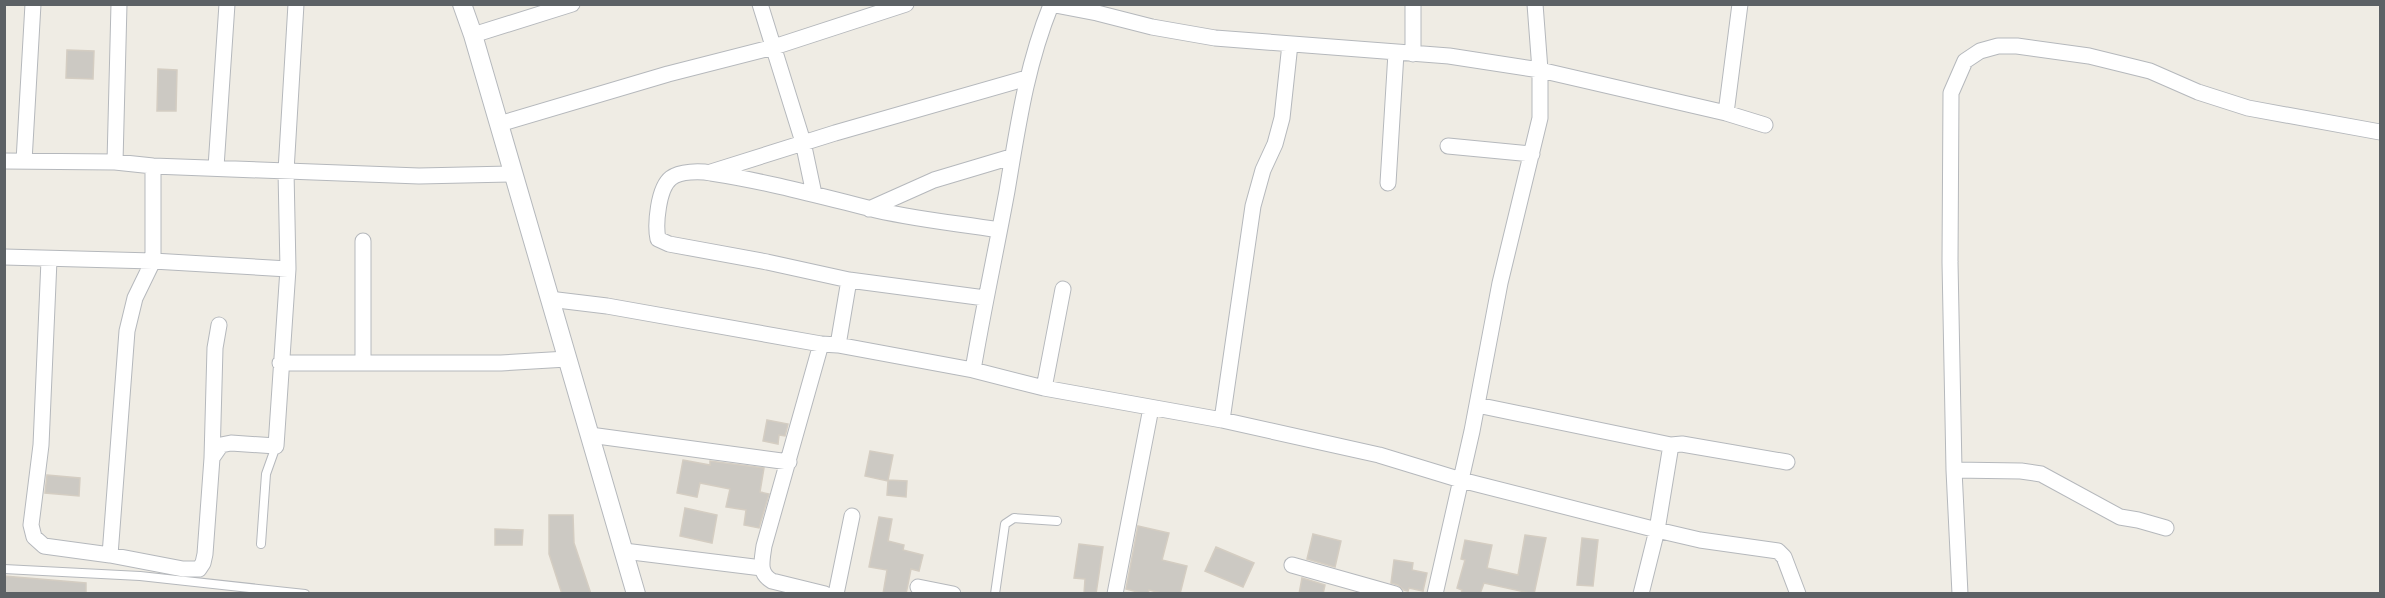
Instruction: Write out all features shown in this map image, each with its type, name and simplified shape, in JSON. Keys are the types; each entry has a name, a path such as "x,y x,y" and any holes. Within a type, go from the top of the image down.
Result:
{"street":[{"path":"24,161 33,4"},
{"path":"115,162 119,4"},
{"path":"216,167 227,4"},
{"path":"212,458 221,445 231,443 276,446 288,269 286,171 296,4"},
{"path":"462,4 636,594"},
{"path":"760,4 803,142 814,194"},
{"path":"498,124 668,74 774,47 906,4"},
{"path":"1413,4 1413,54"},
{"path":"1436,594 1477,405 1500,283 1540,118 1540,69 1535,4"},
{"path":"1726,113 1740,4"},
{"path":"473,35 569,5"},
{"path":"973,370 1027,78 1050,5 1097,13 1183,33 1449,56 1540,69 1726,113 1765,125"},
{"path":"1222,420 1253,206 1282,118 1290,44"},
{"path":"1959,594 1950,262 1951,93 1965,61 1980,51 1998,46 2017,46 2089,56 2150,71 2198,92 2248,108 2380,132"},
{"path":"1388,183 1396,53"},
{"path":"710,173 803,142 1027,78"},
{"path":"1448,146 1533,154"},
{"path":"869,208 934,180 1011,157"},
{"path":"4,161 115,162 153,166 419,176 512,174"},
{"path":"111,555 127,331 133,306 153,261 153,166"},
{"path":"985,298 849,280 669,244 658,239 656,228 660,201 670,178 681,174 710,173 814,194 869,208 999,230"},
{"path":"363,241 363,361"},
{"path":"4,257 153,261 288,269"},
{"path":"49,260 41,445 31,525 34,537 44,546 111,555 183,569 199,569 205,554 212,458 215,348 219,324"},
{"path":"838,345 849,280"},
{"path":"1044,388 1063,289"},
{"path":"549,299 649,313 973,370 1044,388 1222,420 1379,455 1461,480 1657,530 1700,540 1779,551 1784,557 1798,594"},
{"path":"821,344 764,546 762,568 765,577 772,581 825,594"},
{"path":"280,363 363,361 501,363 567,359"},
{"path":"1477,405 1671,446 1682,444 1787,462"},
{"path":"1115,594 1151,408"},
{"path":"590,435 789,462"},
{"path":"1641,594 1657,530 1671,446"},
{"path":"1954,470 2021,471 2041,474 2120,517 2166,528"},
{"path":"836,594 852,516"},
{"path":"624,551 762,568"},
{"path":"1292,565 1395,594"},
{"path":"918,587 953,594"}],"lane":[{"path":"261,544 266,474 276,446"},
{"path":"995,594 1005,524 1008,520 1014,518 1057,521"},
{"path":"4,569 140,576 305,594"}],"building":[{"path":"67,50 94,51 93,79 66,78"},
{"path":"158,69 177,70 176,111 157,111"},
{"path":"767,420 788,424 785,436 779,435 778,444 763,441"},
{"path":"870,451 893,455 888,480 907,481 906,497 887,495 888,481 865,476"},
{"path":"683,460 710,465 710,461 764,468 760,492 769,494 759,528 744,525 746,510 726,507 730,489 700,483 697,497 677,493"},
{"path":"47,475 80,478 79,496 45,493"},
{"path":"685,508 717,515 712,543 680,536"},
{"path":"549,515 573,515 574,543 591,594 562,594 549,554"},
{"path":"879,517 892,519 888,541 904,545 903,550 923,555 919,571 911,569 906,594 883,594 887,570 869,567"},
{"path":"1138,526 1169,533 1162,560 1187,566 1180,594 1165,594 1149,590 1148,594 1145,594 1126,589"},
{"path":"495,529 523,530 522,545 495,545"},
{"path":"1313,534 1341,541 1335,567 1307,559"},
{"path":"1525,535 1546,538 1534,594 1484,583 1480,594 1461,594 1462,590 1457,588 1465,560 1461,559 1465,540 1492,545 1487,568 1518,575"},
{"path":"1582,538 1598,540 1593,586 1577,585"},
{"path":"1079,544 1103,547 1096,594 1084,594 1085,579 1074,578"},
{"path":"1216,547 1254,563 1243,587 1205,571"},
{"path":"1394,560 1413,563 1412,570 1427,573 1423,591 1409,588 1408,591 1404,590 1391,583"},
{"path":"4,576 86,583 86,594 4,594"},
{"path":"1302,578 1325,585 1323,594 1299,594"}]}
